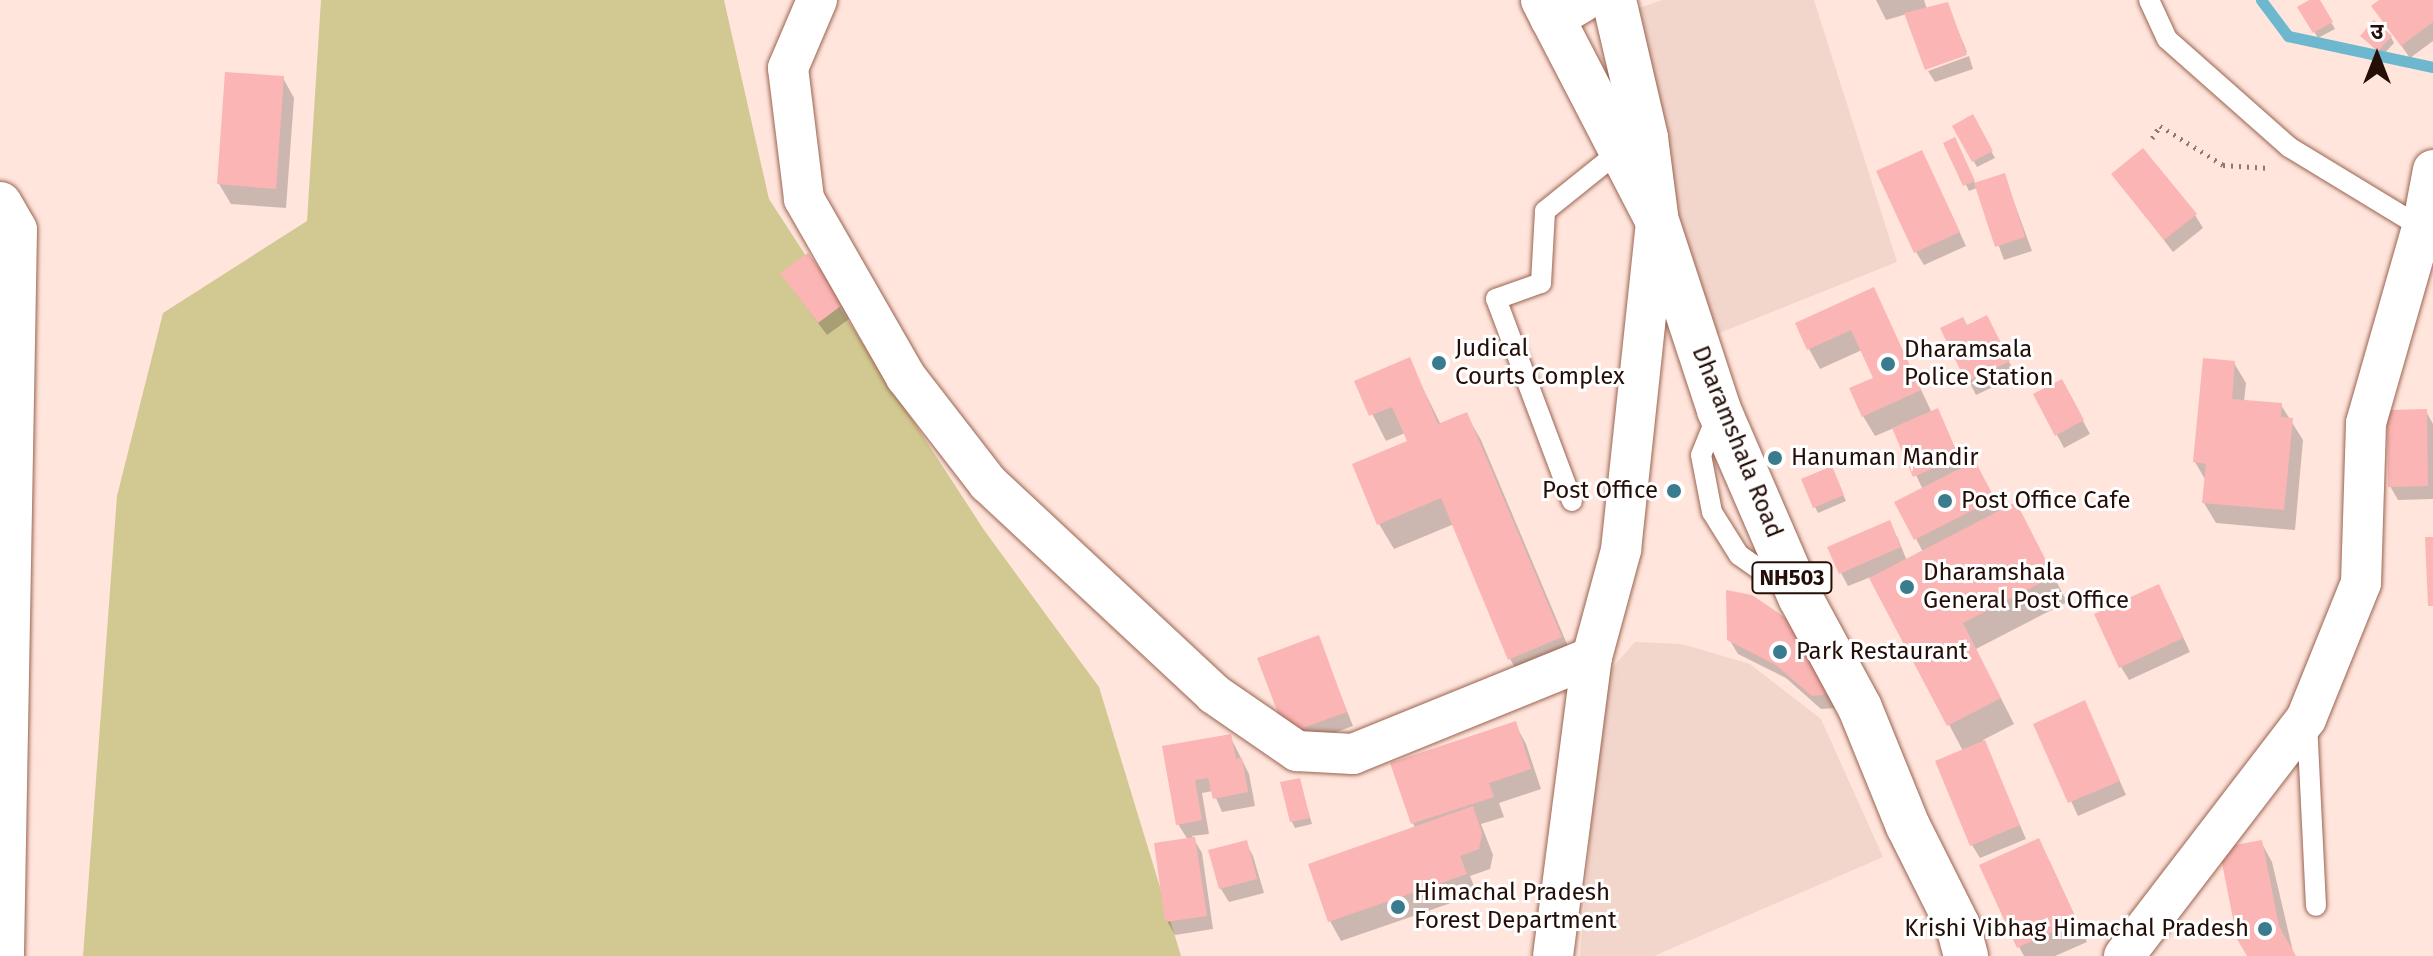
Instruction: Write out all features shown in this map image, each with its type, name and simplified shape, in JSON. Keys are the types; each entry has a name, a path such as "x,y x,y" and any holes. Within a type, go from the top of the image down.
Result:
{"main road":[{"path":"1614,0 1646,138 1656,218"},
{"name":"Dharamshala Road","path":"1559,6 1621,150 1656,218 1719,410 1800,597 1860,708 1908,826 1962,941 1989,956"},
{"path":"0,204 15,230 2,956"}],"street":[{"path":"817,0 788,68 804,199 906,377 988,483 1214,694 1297,751 1353,754 1592,657"},
{"path":"2124,956 2306,719 2361,583 2366,423 2428,232 2433,170"},
{"path":"1553,956 1592,657 1621,550 1656,218"}],"lane":[{"path":"2149,0 2167,39 2289,147 2428,232"},
{"path":"1572,501 1496,299 1541,283 1545,211 1621,150"},
{"path":"2306,719 2316,906"}],"path":[{"path":"2152,138 2160,126 2223,165 2263,168 2318,163"}],"shaded area":[{"path":"321,0 724,0 769,199 984,530 1099,687 1181,956 83,956 117,496 163,313 307,221"},
{"path":"1662,0 1814,0 1897,262 1712,336 1675,220 1634,10"},
{"path":"1635,642 1682,644 1750,664 1821,719 1883,857 1654,956 1580,956 1604,677"}],"building":[{"path":"2309,0 2320,0 2333,22 2313,33 2297,7"},
{"path":"2379,0 2433,0 2433,22 2401,46 2371,6"},
{"path":"1948,2 1967,55 1925,70 1904,13"},
{"path":"2374,20 2392,36 2378,51 2360,36"},
{"path":"225,72 284,76 276,189 217,184"},
{"path":"1973,114 1993,151 1972,162 1952,126"},
{"path":"1955,137 1975,181 1963,186 1943,143"},
{"path":"2143,148 2197,214 2164,240 2111,174"},
{"path":"1922,150 1960,232 1914,253 1876,171"},
{"path":"2005,173 2025,237 1995,247 1974,183"},
{"path":"808,253 846,302 818,323 780,273"},
{"name":"Dharamsala Police Station","path":"1874,287 1921,390 1862,417 1849,388 1873,378 1851,330 1807,350 1795,323"},
{"path":"1987,315 2010,361 1966,382 1940,328 1963,317 1967,325"},
{"path":"1410,357 1438,424 1467,412 1562,637 1508,660 1441,498 1377,525 1352,464 1407,441 1392,407 1369,416 1354,381"},
{"path":"2203,358 2235,361 2232,399 2282,403 2281,417 2293,418 2284,510 2202,503 2206,464 2193,462"},
{"path":"2062,379 2084,420 2055,436 2033,394"},
{"path":"1938,408 1959,457 1913,477 1892,428"},
{"path":"2427,409 2428,486 2388,487 2387,410"},
{"name":"Post Office Cafe","path":"1975,461 1995,499 1914,540 1894,502"},
{"path":"1832,466 1844,495 1813,508 1801,479"},
{"path":"2016,502 2054,576 1963,623 2001,698 1947,726 1869,578"},
{"path":"1890,520 1901,547 1839,574 1827,547"},
{"path":"2425,537 2433,537 2433,606 2428,606"},
{"path":"2159,584 2183,638 2119,668 2094,614"},
{"name":"Park Restaurant","path":"1726,590 1752,595 1793,623 1829,694 1812,696 1776,665 1727,640"},
{"path":"1319,635 1347,712 1286,734 1257,658"},
{"path":"2085,700 2120,781 2068,803 2033,724"},
{"path":"1516,721 1531,769 1489,783 1494,797 1411,824 1390,763"},
{"path":"1231,734 1236,759 1242,758 1248,792 1213,799 1208,778 1195,780 1202,820 1176,825 1162,746"},
{"path":"1985,740 2020,825 1970,846 1935,761"},
{"path":"1300,778 1310,818 1290,822 1280,782"},
{"path":"1473,806 1482,833 1479,849 1460,856 1467,874 1328,922 1308,864"},
{"path":"1195,837 1207,916 1165,922 1154,843"},
{"path":"2039,838 2077,921 2017,948 1979,865"},
{"path":"1247,840 1257,879 1219,889 1208,850"},
{"path":"2262,840 2279,926 2296,956 2247,956 2237,939 2219,848"}],"waterway":[{"path":"2261,0 2288,36 2433,67"}],"place":[{"name":"Judical Courts Complex","path":"1439,363"},
{"name":"Dharamsala Police Station","path":"1888,364"},
{"name":"Hanuman Mandir","path":"1775,458"},
{"name":"Post Office","path":"1674,491"},
{"name":"Post Office Cafe","path":"1945,501"},
{"name":"Dharamshala General Post Office","path":"1907,587"},
{"name":"Park Restaurant","path":"1780,652"},
{"name":"Himachal Pradesh Forest Department","path":"1398,907"},
{"name":"Krishi Vibhag Himachal Pradesh","path":"2265,929"}]}
